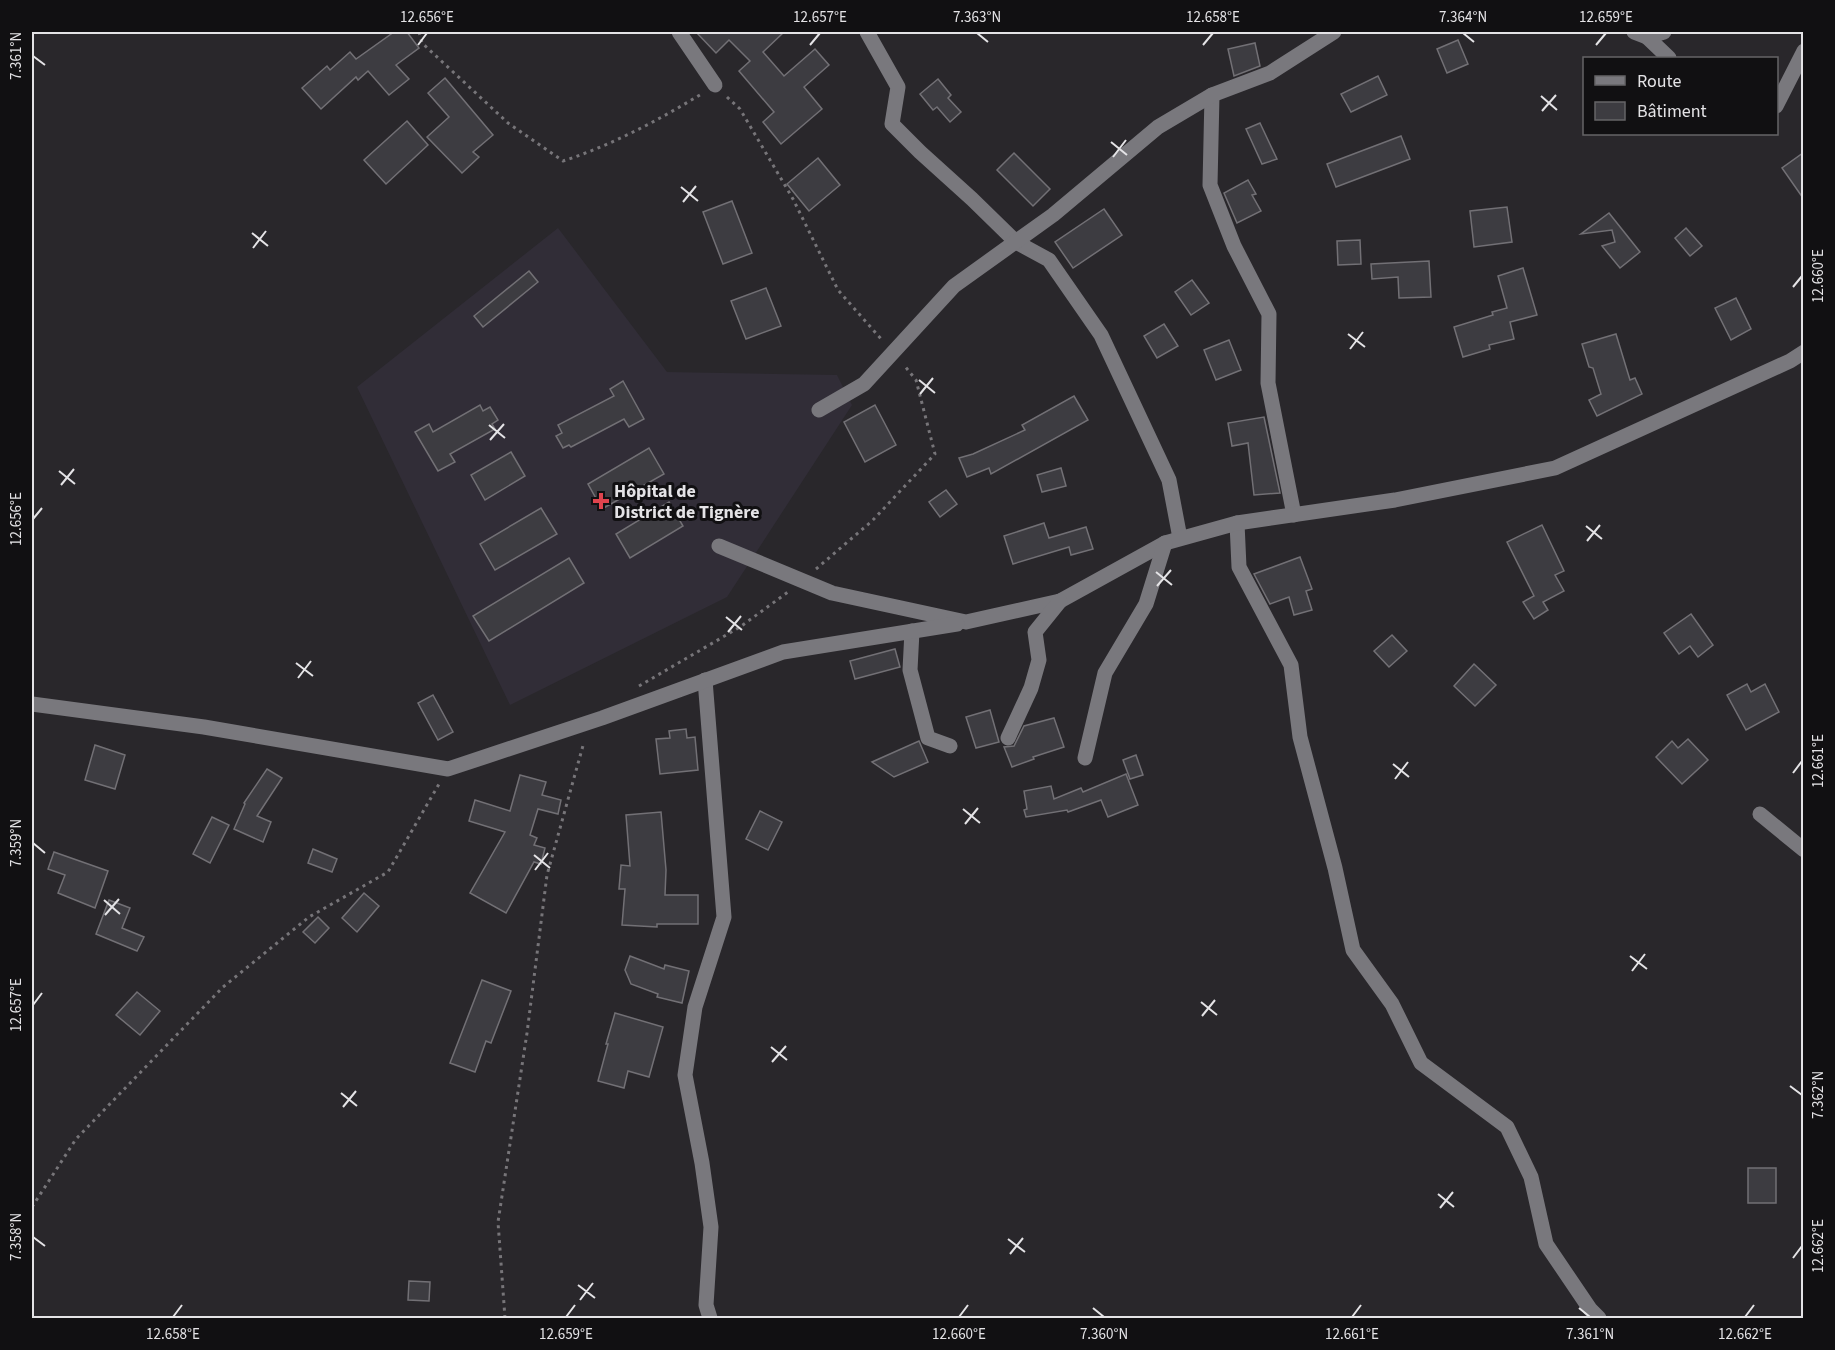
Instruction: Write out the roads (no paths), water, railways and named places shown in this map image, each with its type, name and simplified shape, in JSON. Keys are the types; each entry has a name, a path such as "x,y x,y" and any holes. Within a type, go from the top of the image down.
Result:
{"street":[{"path":"679,32 715,85"},
{"path":"867,32 898,87 892,124 1016,242 1049,260 1101,335 1168,480 1180,538"},
{"path":"819,410 864,384 954,286 1053,215 1158,127 1212,95 1270,73 1334,32"},
{"path":"1641,34 1664,32"},
{"path":"1641,34 1668,57"},
{"path":"1778,102 1803,51"},
{"path":"1212,95 1210,184 1234,246 1269,314 1268,383 1294,514"},
{"path":"32,704 204,727 448,769 590,723 783,651 966,622 1060,601 1165,543 1180,538 1237,523 1395,500 1555,468 1790,361 1803,352"},
{"path":"1237,523 1239,567 1291,665 1300,737 1335,868 1353,950 1392,1004 1421,1064 1507,1127 1531,1177 1546,1244 1590,1309 1599,1318"},
{"path":"1085,758 1105,673 1146,604 1165,543"},
{"path":"719,546 832,594 966,622"},
{"path":"1008,738 1031,688 1039,660 1035,632 1060,601"},
{"path":"912,631 910,670 928,738 950,746"},
{"path":"705,680 724,918 695,1007 685,1074 702,1163 711,1227 706,1305 710,1318"},
{"path":"1760,814 1803,850"}],"place":[{"name":"Hôpital de District de Tignère","path":"601,501"}]}
